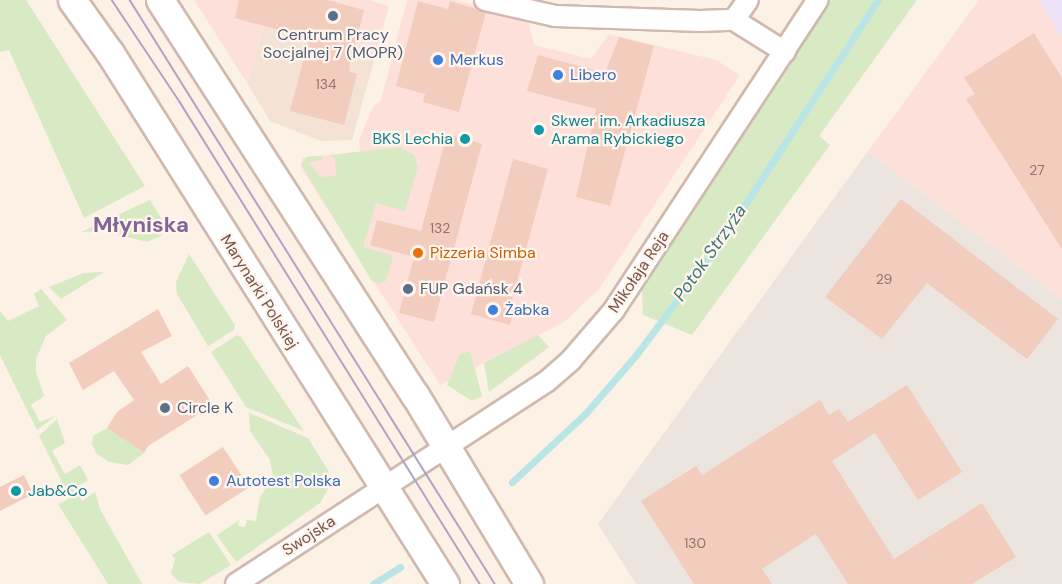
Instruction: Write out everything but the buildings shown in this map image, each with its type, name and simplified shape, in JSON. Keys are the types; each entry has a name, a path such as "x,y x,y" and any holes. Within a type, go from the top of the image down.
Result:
{"main road":[{"name":"Marynarki Polskiej","path":"72,0 110,53 381,488 445,584"},
{"path":"160,0 446,447 529,584"}],"street":[{"path":"485,0 530,6 734,20 785,52"},
{"path":"734,20 748,0"},
{"name":"Mikołaja Reja","path":"381,488 546,382 586,343 614,310 818,0"},
{"name":"Swojska","path":"236,584 381,488"}],"shaded area":[{"path":"194,0 369,0 389,6 375,57 264,26 247,83"},
{"path":"407,0 455,0 528,20 534,45 591,59 609,34 716,60 740,75 599,289 564,322 440,385 301,168 302,159 307,157 360,152 359,140 373,107 381,100"},
{"path":"979,0 1039,0 1062,37 1062,299 868,151"},
{"path":"1039,0 1062,0 1062,37"},
{"path":"264,26 375,57 352,140 321,141 270,121 247,83"},
{"path":"868,151 1062,299 1062,584 636,584 598,524"}],"green space":[{"path":"0,0 26,0 145,186 84,218 9,50 0,52"},
{"path":"831,0 917,0 819,136 830,145 692,335 643,315 642,290"},
{"path":"400,147 414,155 418,166 405,211 376,203 363,247 393,256 386,281 378,283 372,281 301,164 307,157 321,156 322,160 309,162 320,177 336,176 335,159 330,155"},
{"path":"150,200 166,226 161,236 147,242 105,231 81,232"},
{"path":"189,254 235,325 234,330 208,346 177,294 176,282"},
{"path":"104,272 61,299 49,287 84,273"},
{"path":"41,289 67,320 46,336 36,359 36,372 44,396 31,405 40,422 55,416 37,430 0,355 0,311 8,321 39,306 34,294"},
{"path":"237,335 241,337 304,431 246,407 211,352"},
{"path":"538,335 549,347 489,392 484,363"},
{"path":"470,351 482,396 472,401 447,385 460,354"},
{"path":"249,413 308,438 329,472 328,489 320,503 236,562 217,535 239,520 238,526 245,527 247,520 256,521 260,497 273,477 270,460 250,431"},
{"path":"57,419 65,443 52,451 65,474 80,465 88,480 75,488 82,501 95,492 100,509 142,584 108,584 58,504 70,498 39,436"},
{"path":"107,428 144,453 128,465 109,462 96,453 92,444 93,436"},
{"path":"209,532 231,565 200,584 179,582 171,574 175,559 172,555"}],"waterway":[{"name":"Potok Strzyża","path":"512,482 585,414 636,355 722,240 878,0"},
{"name":"Potok Strzyża","path":"373,584 400,567"}],"tram line":[{"path":"112,0 180,102 480,584"},
{"path":"130,0 495,584"}],"place":[{"name":"Centrum Pracy Socjalnej 7 (MOPR)","path":"333,16"},
{"name":"Merkus","path":"438,60"},
{"name":"Libero","path":"558,75"},
{"name":"Skwer im. Arkadiusza Arama Rybickiego","path":"539,130"},
{"name":"BKS Lechia","path":"465,139"},
{"name":"Pizzeria Simba","path":"418,253"},
{"name":"FUP Gdańsk 4","path":"408,289"},
{"name":"Żabka","path":"493,310"},
{"name":"Circle K","path":"165,408"},
{"name":"Autotest Polska","path":"214,481"},
{"name":"Jab&Co","path":"16,491"}],"district":[{"name":"Młyniska","path":"141,225"}]}
